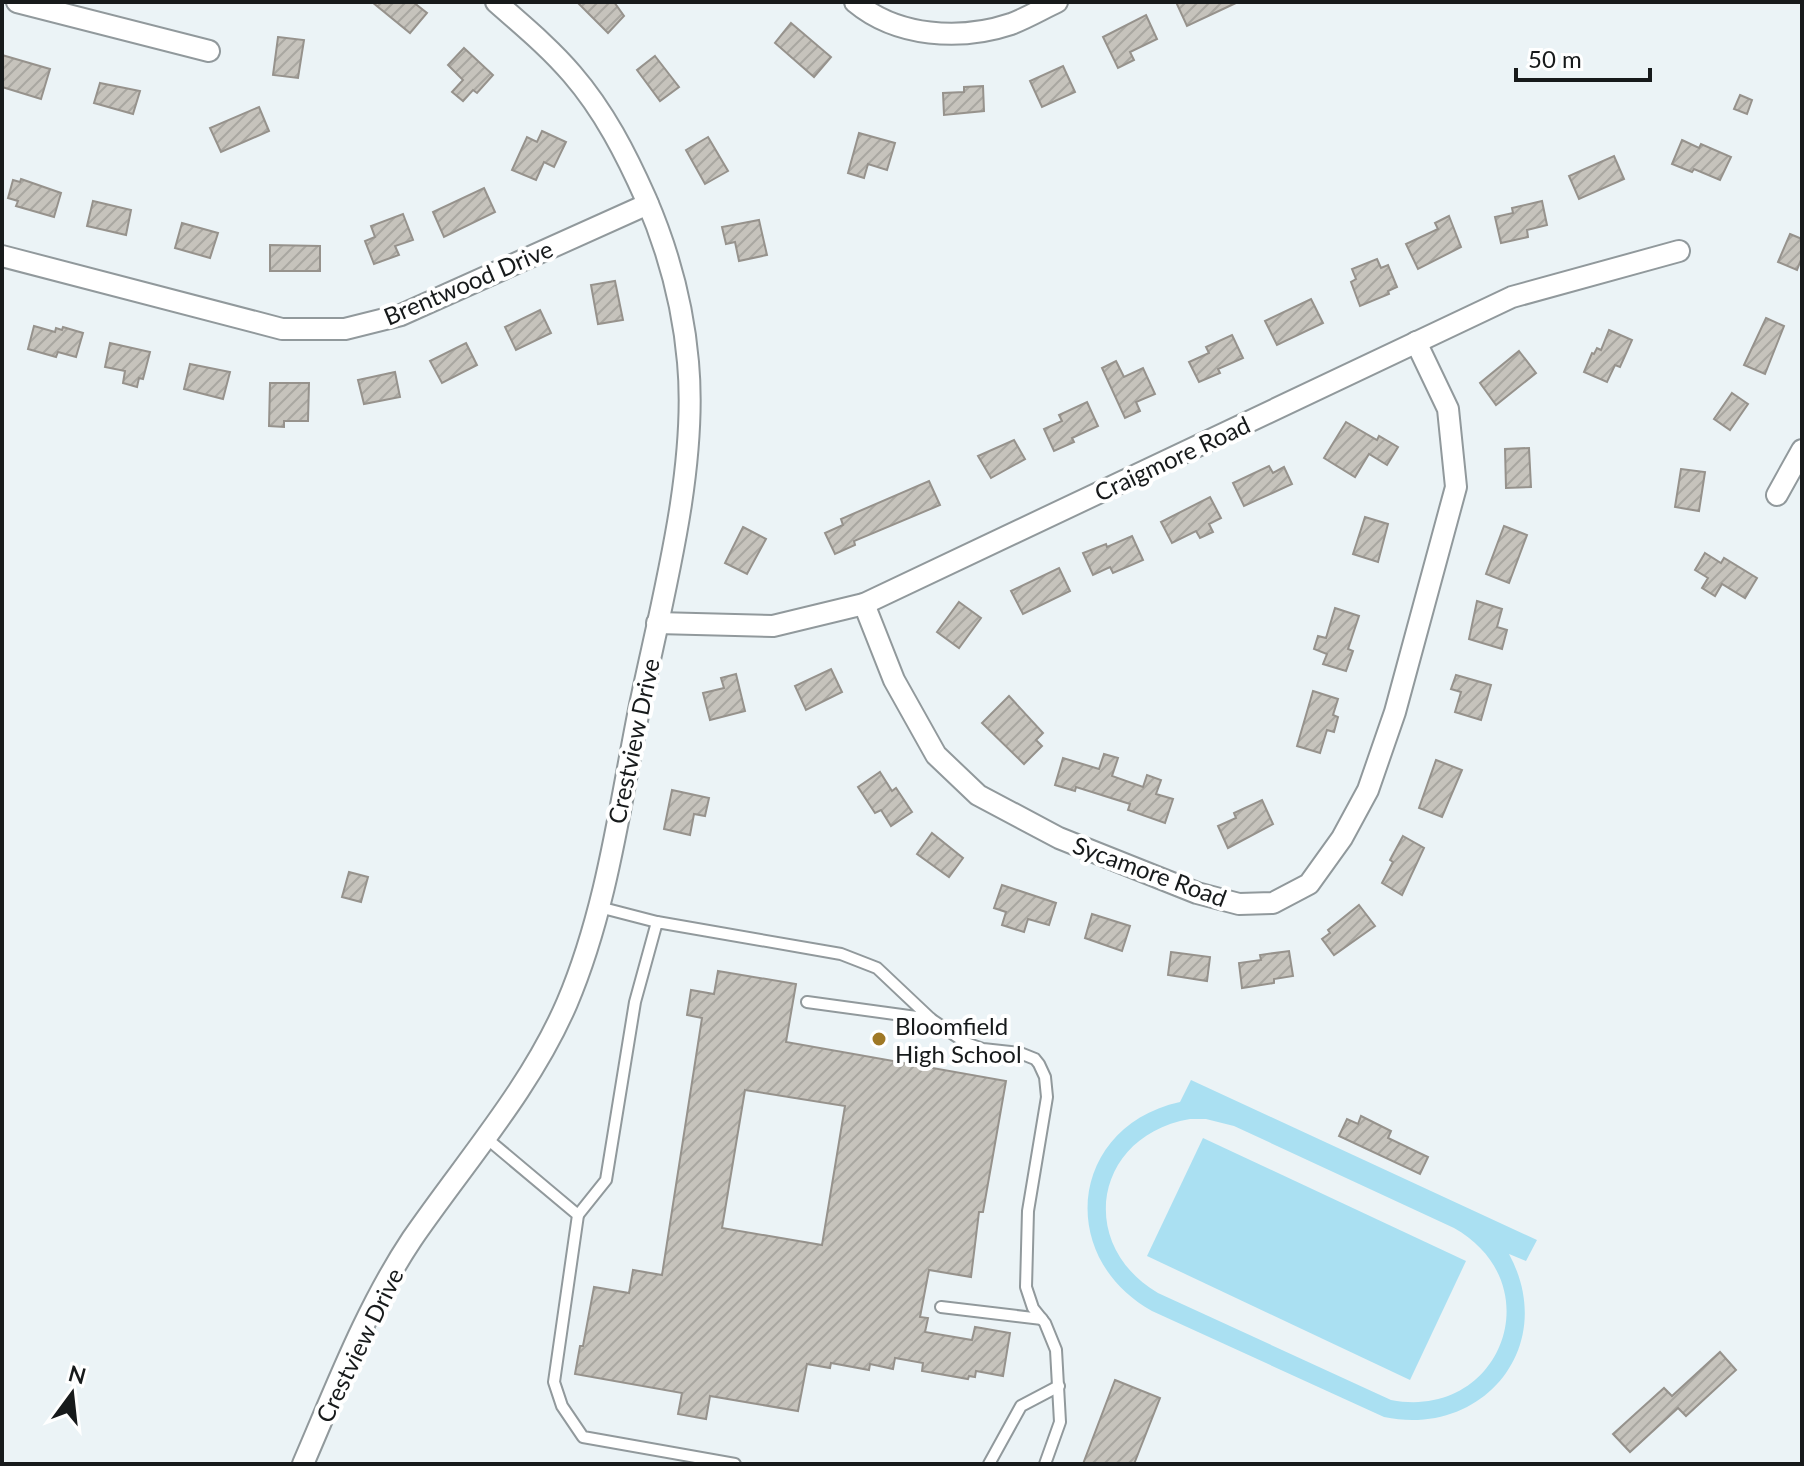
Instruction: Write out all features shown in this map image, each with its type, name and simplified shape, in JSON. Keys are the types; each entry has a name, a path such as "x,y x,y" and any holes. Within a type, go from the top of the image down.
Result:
{"street":[{"path":"17,2 209,51"},
{"name":"Crestview Drive","path":"303,1464 360,1334 409,1243 533,1068 567,1002 599,907 684,476 689,392 684,329 676,286 659,228 626,153 575,77 546,46 496,2"},
{"path":"855,2 879,18 945,35 982,32 1014,23 1057,2"},
{"name":"Brentwood Drive","path":"2,256 282,329 345,329 401,315 648,204"},
{"name":"Craigmore Road","path":"657,623 773,626 864,604 1512,297 1679,251"},
{"name":"Sycamore Road","path":"864,604 894,680 936,755 978,795 1059,838 1197,893 1239,904 1273,903 1309,884 1342,838 1368,790 1395,712 1456,487 1448,409 1416,342"},
{"path":"1777,495 1802,450"}],"lane":[{"path":"599,907 657,922 835,951 877,968 931,1019 966,1043 983,1049 1029,1056 1042,1070 1047,1097 1028,1211 1026,1287 1033,1308 1042,1319 1056,1350 1060,1422 1045,1464"},
{"path":"657,922 635,1002 606,1180 578,1215 554,1370 556,1393 583,1437 735,1464"},
{"path":"807,1002 931,1019"},
{"path":"485,1137 578,1215"},
{"path":"941,1307 1042,1319"},
{"path":"989,1464 1021,1406 1059,1386"}],"shaded area":[{"path":"1191,1080 1537,1240 1526,1261 1509,1254 1522,1288 1524,1321 1518,1352 1502,1378 1480,1399 1452,1413 1420,1420 1384,1417 1152,1311 1121,1288 1100,1259 1089,1227 1088,1195 1097,1164 1116,1137 1143,1116 1180,1102","holes":["1190,1119 1206,1119 1234,1126 1454,1228 1484,1252 1501,1281 1507,1313 1501,1343 1485,1370 1461,1390 1429,1401 1391,1400 1158,1293 1132,1272 1115,1247 1107,1221 1107,1194 1116,1168 1133,1146 1158,1129"]},
{"path":"1203,1138 1466,1261 1410,1380 1147,1256"}],"building":[{"path":"372,2 413,2 427,13 410,33"},
{"path":"577,2 614,2 624,16 608,33"},
{"path":"1176,2 1238,2 1187,26"},
{"path":"1146,15 1157,39 1130,52 1134,60 1118,68 1103,37"},
{"path":"791,23 831,57 814,77 775,43"},
{"path":"278,37 304,40 298,78 273,75"},
{"path":"464,48 493,75 477,93 473,90 463,101 452,92 463,80 448,65"},
{"path":"2,55 50,69 41,99 2,87"},
{"path":"655,56 679,87 660,101 637,70"},
{"path":"1063,66 1075,92 1042,107 1030,81"},
{"path":"100,83 140,91 133,114 94,103"},
{"path":"983,86 984,111 944,115 943,93 964,92 964,87"},
{"path":"1740,95 1752,100 1747,114 1734,109"},
{"path":"259,107 269,131 221,152 210,128"},
{"path":"542,131 566,142 554,167 544,162 536,180 512,170 527,137 537,142"},
{"path":"859,133 895,143 887,170 868,164 864,178 848,173"},
{"path":"708,137 728,171 705,184 686,150"},
{"path":"1682,140 1699,148 1701,144 1731,157 1720,180 1672,164"},
{"path":"1614,156 1624,179 1579,199 1569,176"},
{"path":"21,179 61,193 54,217 16,206 18,201 8,198 13,180 20,182"},
{"path":"484,188 495,212 444,237 433,212"},
{"path":"93,201 131,210 126,235 87,226"},
{"path":"1542,201 1547,225 1527,230 1528,237 1501,243 1495,217 1513,213 1512,208"},
{"path":"403,214 413,240 395,246 399,255 374,264 365,241 375,237 371,226"},
{"path":"1449,216 1461,247 1418,269 1406,244 1438,229 1435,223"},
{"path":"759,220 767,255 739,261 735,242 726,244 722,227"},
{"path":"182,223 218,233 210,258 175,248"},
{"path":"1790,234 1802,239 1802,257 1797,270 1778,262"},
{"path":"270,245 320,246 320,271 270,271"},
{"path":"1377,259 1381,268 1388,265 1397,287 1388,291 1389,294 1360,306 1351,282 1356,279 1352,269"},
{"path":"615,281 623,320 598,324 591,285"},
{"path":"1311,299 1323,323 1277,345 1265,321"},
{"path":"540,310 551,333 516,350 505,327"},
{"path":"1766,318 1784,326 1765,374 1744,365"},
{"path":"34,326 55,332 56,328 62,330 63,327 83,333 76,357 58,352 56,357 28,349"},
{"path":"1609,330 1632,340 1620,367 1615,365 1607,382 1584,372 1592,353 1597,348 1601,350"},
{"path":"1232,335 1243,358 1199,382 1189,362 1209,353 1206,347"},
{"path":"110,343 150,352 143,379 139,378 137,387 123,383 125,371 105,367"},
{"path":"466,343 477,365 442,383 430,361"},
{"path":"1519,351 1536,373 1496,405 1480,383"},
{"path":"1116,361 1124,377 1143,368 1155,394 1136,402 1140,411 1125,418 1102,368"},
{"path":"190,364 230,372 223,399 184,389"},
{"path":"395,372 400,397 364,404 358,380"},
{"path":"270,383 309,383 308,421 284,421 284,427 269,426"},
{"path":"1732,393 1748,404 1730,430 1714,419"},
{"path":"1087,402 1098,426 1072,438 1074,442 1054,451 1044,429 1062,421 1059,415"},
{"path":"1346,422 1377,440 1379,436 1398,447 1387,465 1369,454 1355,477 1324,458"},
{"path":"1014,440 1025,459 991,478 978,456"},
{"path":"1529,448 1531,487 1506,488 1505,449"},
{"path":"1269,466 1273,473 1284,467 1292,484 1244,506 1233,483"},
{"path":"1681,469 1705,472 1699,511 1675,507"},
{"path":"929,481 940,505 854,541 855,545 835,554 825,533 843,525 841,519"},
{"path":"1210,497 1221,518 1209,524 1213,532 1200,538 1196,531 1172,543 1161,522"},
{"path":"1365,517 1388,524 1378,562 1353,554"},
{"path":"1504,526 1527,535 1509,583 1486,574"},
{"path":"743,527 766,539 747,574 725,563"},
{"path":"1132,536 1143,560 1113,573 1110,567 1093,575 1083,553"},
{"path":"1705,553 1721,563 1724,558 1757,578 1745,598 1722,584 1715,596 1702,588 1708,578 1695,570"},
{"path":"1059,568 1070,591 1023,614 1011,591"},
{"path":"1477,601 1502,609 1497,627 1507,630 1502,649 1469,639"},
{"path":"959,602 981,618 959,648 937,632"},
{"path":"1335,608 1359,616 1348,649 1353,651 1346,671 1323,664 1327,654 1314,649 1318,636 1326,638"},
{"path":"831,669 842,692 806,710 795,686"},
{"path":"736,674 745,711 710,720 703,693 724,688 721,678"},
{"path":"1456,675 1491,685 1481,720 1455,712 1461,692 1451,689"},
{"path":"1313,691 1338,699 1333,715 1338,717 1334,732 1327,730 1320,753 1297,746"},
{"path":"1009,696 1043,733 1036,740 1042,746 1024,764 982,723"},
{"path":"1104,754 1118,758 1112,776 1143,787 1147,775 1161,780 1156,794 1173,799 1165,823 1128,810 1130,804 1076,787 1075,791 1055,785 1063,758 1099,769"},
{"path":"1436,760 1462,770 1442,817 1419,808"},
{"path":"880,772 892,791 896,788 912,812 891,826 881,810 875,813 858,787"},
{"path":"672,790 709,798 705,816 694,814 690,835 664,829"},
{"path":"1262,800 1273,824 1228,848 1218,826 1236,818 1234,813"},
{"path":"932,833 963,858 949,877 917,854"},
{"path":"1403,836 1424,848 1402,895 1382,883"},
{"path":"349,872 368,877 361,902 342,897"},
{"path":"1002,885 1056,903 1049,925 1028,919 1024,932 1002,925 1006,912 994,908"},
{"path":"1359,905 1375,926 1334,955 1322,939 1330,933 1328,930"},
{"path":"1092,914 1130,926 1122,951 1085,938"},
{"path":"1289,951 1293,976 1274,979 1274,983 1242,988 1239,963 1261,960 1260,955"},
{"path":"1171,952 1210,957 1207,981 1168,975"},
{"path":"718,971 796,984 786,1042 1006,1081 983,1212 979,1212 971,1277 929,1270 920,1317 928,1318 925,1332 972,1340 975,1327 1010,1333 1003,1376 976,1371 975,1377 969,1376 968,1379 922,1371 923,1363 895,1358 893,1369 870,1364 869,1370 831,1363 830,1368 807,1364 798,1411 710,1396 706,1419 678,1414 682,1393 575,1374 594,1287 629,1293 633,1270 662,1275 702,1018 687,1015 691,990 714,994","holes":["745,1090 845,1106 822,1245 722,1228"]},
{"path":"1361,1116 1391,1131 1388,1138 1428,1157 1420,1174 1339,1136 1347,1119 1358,1124"},
{"path":"1720,1352 1736,1370 1686,1416 1678,1408 1630,1452 1613,1434 1664,1388 1672,1396"},
{"path":"1115,1380 1160,1398 1134,1464 1083,1464"}],"place":[{"name":"Bloomfield High School","path":"879,1039"}]}
